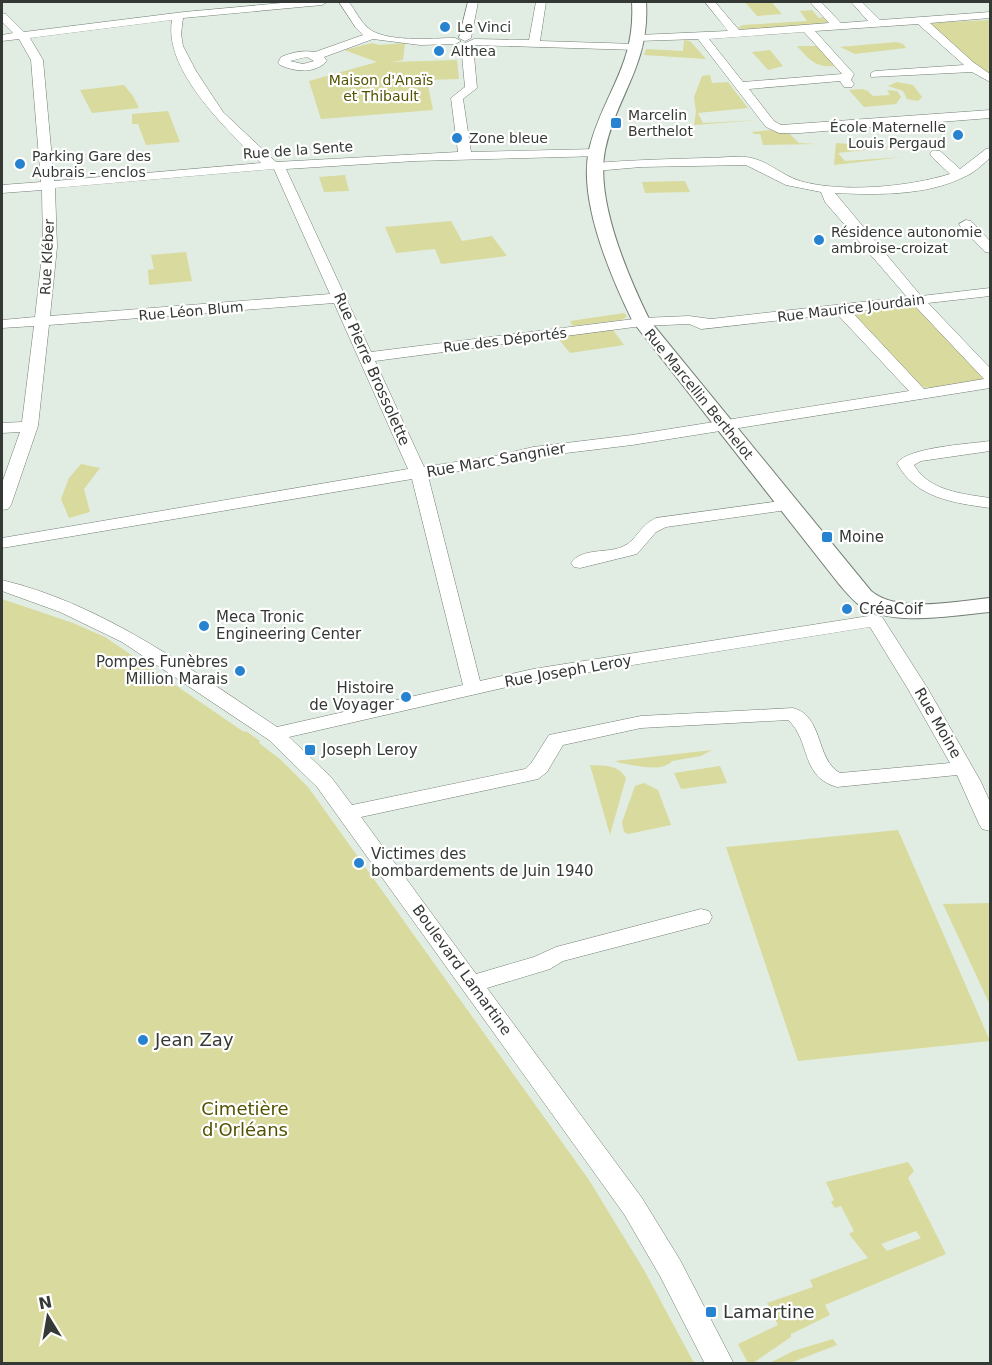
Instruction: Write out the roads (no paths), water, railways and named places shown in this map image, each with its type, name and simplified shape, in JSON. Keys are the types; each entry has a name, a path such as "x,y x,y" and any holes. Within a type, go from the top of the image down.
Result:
{"main road":[{"name":"Rue Marcellin Berthelot","path":"639,2 637,43 596,160 596,190 630,299 646,327 864,597 875,619 904,611 990,605"}],"street":[{"path":"181,16 191,2"},
{"path":"2,39 181,16 322,2"},
{"path":"344,2 361,29 372,36 391,39 534,43 637,43 701,36 990,15"},
{"path":"465,155 457,98 471,88 465,41 473,2"},
{"path":"534,43 541,2"},
{"path":"710,2 736,34"},
{"path":"815,2 838,26"},
{"path":"856,2 878,24"},
{"name":"Rue Kléber","path":"2,16 22,36 37,60 48,186 50,247 30,426 2,505"},
{"name":"Rue Pierre Brossolette","path":"181,16 175,34 177,46 196,82 218,114 268,163 279,167 419,474 474,687"},
{"path":"921,20 974,68 990,79"},
{"path":"740,86 848,82 848,74 807,29"},
{"path":"316,56 372,36"},
{"path":"701,36 770,124 779,129 908,123 990,114"},
{"path":"875,75 974,68"},
{"path":"936,154 958,176 971,169 990,152"},
{"name":"Rue de la Sente","path":"2,189 274,165 465,155 641,163 746,161 762,166 792,183 827,190 888,188 958,176"},
{"path":"827,190 826,193 841,212 917,300 990,376"},
{"path":"966,224 990,249"},
{"name":"Rue Maurice Jourdain","path":"646,327 712,324 990,292"},
{"name":"Rue Léon Blum","path":"2,324 340,298"},
{"path":"841,309 919,393"},
{"name":"Rue des Déportés","path":"367,357 646,327"},
{"name":"Rue Marc Sangnier","path":"2,543 292,493 419,474 533,452 724,425 990,383"},
{"path":"2,428 30,426"},
{"path":"990,446 917,457 905,463 915,479 928,486 960,497 990,503"},
{"path":"580,563 589,558 631,550 639,544 645,531 662,522 788,505"},
{"name":"Boulevard Lamartine","path":"2,585 109,626 276,735 324,782 633,1206 670,1268 720,1364"},
{"name":"Rue Joseph Leroy","path":"276,735 289,729 474,687 622,660 726,645 875,619"},
{"name":"Rue Moine","path":"875,619 963,768 990,824"},
{"path":"348,813 531,774 539,769 550,745 556,740 641,722 793,714 801,721 825,773 837,780 963,768"},
{"path":"471,984 542,963 556,955 701,917"}],"place":[{"name":"Le Vinci","path":"445,27"},
{"name":"Althea","path":"439,51"},
{"name":"Marcelin Berthelot","path":"616,123"},
{"name":"École Maternelle Louis Pergaud","path":"958,135"},
{"name":"Zone bleue","path":"457,138"},
{"name":"Parking Gare des Aubrais – enclos","path":"20,164"},
{"name":"Résidence autonomie ambroise-croizat","path":"819,240"},
{"name":"Moine","path":"827,537"},
{"name":"CréaCoif","path":"847,609"},
{"name":"Meca Tronic Engineering Center","path":"204,626"},
{"name":"Pompes Funèbres Million Marais","path":"240,671"},
{"name":"Histoire de Voyager","path":"406,697"},
{"name":"Joseph Leroy","path":"310,750"},
{"name":"Victimes des bombardements de Juin 1940","path":"359,863"},
{"name":"Jean Zay","path":"143,1040"},
{"name":"Lamartine","path":"711,1312"}],"park label":[{"name":"Maison d'Anaïs et Thibault","path":"381,88"},
{"name":"Cimetière d'Orléans","path":"245,1119"}]}
